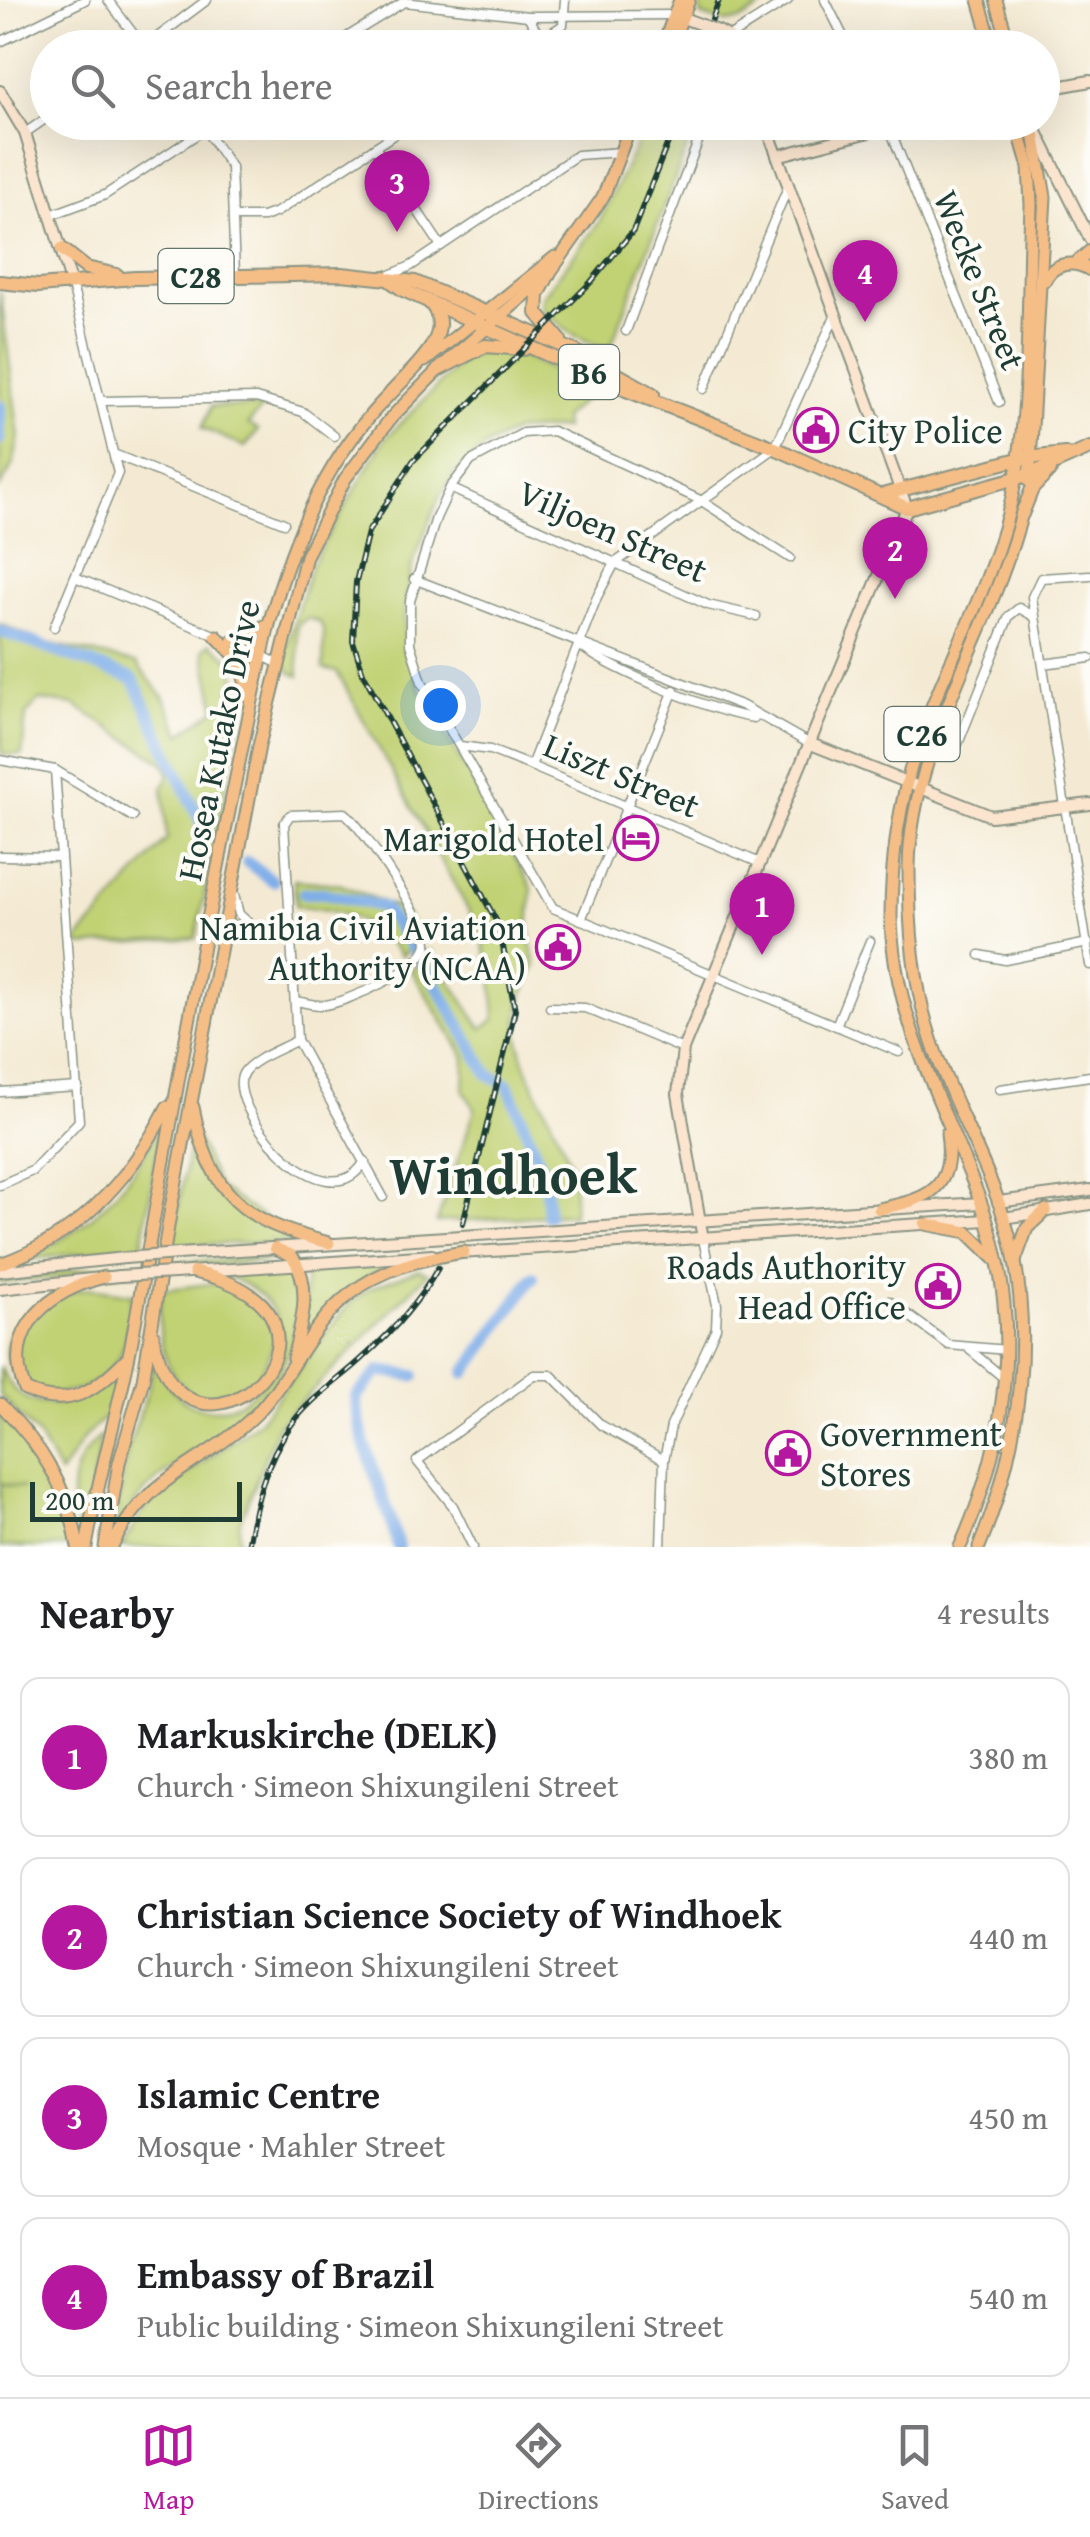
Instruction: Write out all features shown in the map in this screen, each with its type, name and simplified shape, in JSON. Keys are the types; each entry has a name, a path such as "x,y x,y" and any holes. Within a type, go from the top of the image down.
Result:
{"highway":[{"path":"62,249 86,268 135,278"},
{"path":"549,274 538,296 537,313 573,357"},
{"name":"C28","path":"4,283 72,285 135,278 235,275 385,277 438,289 486,318"},
{"name":"C28","path":"385,277 420,296 486,318"},
{"path":"391,393 441,329 437,312 420,296"},
{"name":"B6","path":"486,318 680,412 775,448 908,508"},
{"path":"438,370 474,349 495,344 573,357"},
{"path":"908,508 1031,474 1090,448"},
{"path":"882,494 1018,459 1067,456"},
{"path":"1022,514 1038,480 1067,456"}],"main road":[{"path":"674,30 680,0"},
{"path":"671,30 689,0"},
{"path":"978,0 987,30"},
{"path":"996,0 1005,30"},
{"path":"678,16 712,30"},
{"path":"1060,86 1090,80"},
{"path":"0,91 25,133 72,285"},
{"name":"Hosea Kutako Drive","path":"108,1547 118,1462 143,1380 232,885 296,586 328,509 365,450 486,318 549,274 603,197 627,140"},
{"path":"704,1239 678,1094 683,1049 908,508 771,140"},
{"path":"777,156 835,140"},
{"name":"C26","path":"960,1547 988,1466 1006,1379 1002,1271 982,1203 908,1021 896,966 892,866 906,784 925,725 1000,544 1016,478 1030,206 1029,166 1021,140"},
{"name":"C26","path":"978,1547 1014,1425 1020,1352 1014,1264 1004,1218 932,1043 919,999 909,870 921,790 998,590 1031,474 1043,283 1044,169 1037,140"},
{"path":"1041,140 1090,240"},
{"name":"Hosea Kutako Drive","path":"86,1547 96,1488 129,1356 172,1096 251,702 285,566 312,500 355,434 391,393 486,318 579,232"},
{"path":"1075,264 1090,251"},
{"path":"1043,283 1055,267 1075,264 1090,270"},
{"path":"233,641 269,624"},
{"path":"216,636 245,672 251,702"},
{"path":"811,744 991,816 1090,804"},
{"path":"0,1267 71,1228 100,1203 134,1163 172,1096"},
{"path":"192,1098 205,1157 234,1200 281,1230 330,1243"},
{"path":"879,1209 922,1199 938,1186 948,1167 946,1122"},
{"path":"0,1267 998,1202 1090,1190"},
{"path":"0,1288 464,1252 986,1220 1090,1204"},
{"path":"1014,1264 1027,1228 1046,1210"},
{"path":"925,1224 979,1239 1002,1271"},
{"path":"274,1248 291,1255 298,1264 304,1314 292,1364"},
{"path":"108,1547 152,1488 253,1417 336,1306 364,1284 403,1265 464,1252"},
{"path":"151,1320 162,1366 186,1398 207,1405 226,1404 259,1386 274,1363 278,1346 274,1320 248,1290 194,1272"},
{"path":"13,1321 47,1294 104,1277"},
{"path":"3,1357 24,1390 60,1400 94,1389 129,1356"},
{"path":"0,1404 47,1458 60,1485 78,1547"}],"street":[{"path":"0,42 85,0"},
{"path":"108,0 130,30"},
{"path":"166,30 207,0"},
{"path":"558,30 565,16 565,0"},
{"path":"740,30 788,0"},
{"path":"825,0 840,30"},
{"path":"358,30 404,2 528,16 678,16"},
{"path":"528,16 536,30"},
{"path":"25,133 30,130"},
{"path":"51,215 105,195 182,140"},
{"path":"212,140 231,167 236,217 235,275"},
{"path":"236,217 263,218 277,212 386,140"},
{"path":"626,331 699,140"},
{"name":"Wecke Street","path":"895,140 999,402"},
{"path":"375,147 441,246"},
{"path":"385,277 441,246 578,155 622,152"},
{"path":"704,389 788,186"},
{"path":"54,627 116,483 116,455 72,285"},
{"path":"530,766 615,562 775,448 836,314"},
{"path":"102,400 256,398 303,412 334,436"},
{"path":"790,558 700,500 552,432 523,433 471,461 450,488 414,579 408,630 414,663 546,901 582,920 899,1052"},
{"path":"116,455 284,523"},
{"name":"Viljoen Street","path":"450,488 724,611 756,616"},
{"path":"1090,575 1049,576 1035,583 1035,618 1090,965"},
{"path":"75,577 233,641 277,663"},
{"path":"414,579 743,706 757,718 811,744"},
{"path":"954,754 1009,616 1018,608 1035,618"},
{"path":"580,646 595,657 737,716 757,718"},
{"path":"1042,664 1090,658"},
{"path":"582,920 674,690"},
{"name":"Liszt Street","path":"460,746 490,750 760,864"},
{"path":"0,760 55,770 133,817"},
{"path":"0,1185 32,1171 71,1134 79,1120 55,770"},
{"path":"294,1001 323,1005 361,996 409,966 426,948 427,940 352,819 336,811 290,814 284,821 290,936 294,1001 297,1040 383,1197"},
{"path":"0,856 58,857"},
{"path":"232,885 239,914 255,929"},
{"path":"208,921 290,936"},
{"path":"836,1026 870,941"},
{"path":"980,955 1005,960 1088,943"},
{"path":"550,1006 585,1008 683,1049"},
{"path":"297,1040 246,1069 240,1086 244,1100 277,1153 300,1170 342,1180 357,1173 364,1161"},
{"path":"1000,1089 1090,1076"},
{"path":"0,1092 78,1087"},
{"path":"660,1547 664,1460 670,1426 716,1328 717,1305 704,1239"},
{"path":"889,1302 949,1345 970,1350 1007,1350"},
{"path":"970,1350 1006,1379"},
{"path":"473,1547 453,1506 417,1461 542,1373 551,1375 600,1424 664,1460"}],"green space":[{"path":"700,0 772,0 746,17 723,22 701,15"},
{"path":"639,140 690,140 611,346 601,348 572,334 541,309 542,297 599,222"},
{"path":"0,290 19,437 13,465 0,487"},
{"path":"507,349 595,389 563,418 564,428 515,431 485,447 453,475 439,498 412,565 404,614 406,645 420,688 532,888 529,929 536,967 523,996 518,1022 520,1046 572,1168 573,1214 437,1222 475,1109 464,1091 465,1057 411,970 430,950 482,1029 495,1019 492,978 480,931 337,672 323,669 324,632 320,622 307,618 297,626 299,676 290,672 283,658 312,563 384,440 464,359 481,351"},
{"path":"211,406 263,407 248,424 258,430 245,447 202,428"},
{"path":"0,624 43,642 136,663 164,698 181,734 216,709 203,650 210,643 230,659 243,700 196,938 79,946 78,940 167,839 163,789 169,774 164,763 74,705 39,700 26,715 22,755 2,754"},
{"path":"294,880 339,884 403,910 421,938 401,956 379,933 355,919 296,906"},
{"path":"161,1126 142,1246 23,1260 69,1234 104,1205 133,1170"},
{"path":"192,1128 219,1188 300,1242 172,1245"},
{"path":"292,1259 0,1283 0,1279 106,1267"},
{"path":"393,1264 352,1288 301,1346 306,1270"},
{"path":"418,1270 428,1273 278,1425 240,1521 239,1547 121,1547 150,1501 259,1421 348,1305 370,1288"},
{"path":"297,1271 295,1328 281,1371 259,1402 166,1472 137,1501 112,1539 127,1452 150,1384 154,1355 172,1389 196,1406 223,1408 248,1397 269,1377 280,1351 278,1323 260,1296 222,1274"},
{"path":"222,1282 262,1305 275,1338 264,1367 250,1385 229,1395 198,1399 176,1377 164,1351 159,1322 162,1290"},
{"path":"90,1288 132,1294 126,1338 116,1362 90,1385 73,1391 40,1391 26,1384 14,1372 6,1355 14,1326 34,1306 61,1294"},
{"path":"0,1366 10,1385 24,1397 56,1404 91,1393 121,1371 108,1415 85,1436 60,1474 39,1437 0,1395"},
{"path":"0,1412 26,1442 46,1474 71,1547 0,1547 0,1484 24,1488 0,1483"},
{"path":"101,1436 82,1544 72,1486 80,1460"}],"waterway":[{"path":"0,406 0,439"},
{"path":"0,631 133,679 207,835"},
{"path":"247,862 273,881"},
{"path":"304,893 324,893 383,907 427,968 488,1074 508,1085 545,1176 548,1216"},
{"path":"465,1373 533,1277"},
{"path":"398,1547 362,1432 356,1397 379,1371 415,1376"}],"railway":[{"path":"708,30 719,0"},
{"path":"463,1223 515,1010 499,926 363,673 353,641 356,582 368,532 413,461 591,282 633,231 669,140"},
{"path":"248,1547 262,1483 291,1425 395,1326 438,1268"}],"place":[{"name":"Islamic Centre","path":"397,232"},
{"name":"Embassy of Brazil","path":"865,322"},
{"name":"City Police","path":"816,430"},
{"name":"Christian Science Society of Windhoek","path":"895,599"},
{"name":"Marigold Hotel","path":"636,838"},
{"name":"Namibia Civil Aviation Authority (NCAA)","path":"558,947"},
{"name":"Markuskirche (DELK)","path":"762,955"},
{"name":"Roads Authority Head Office","path":"938,1286"},
{"name":"Government Stores","path":"788,1453"}],"district":[{"name":"Windhoek","path":"513,1174"}]}
